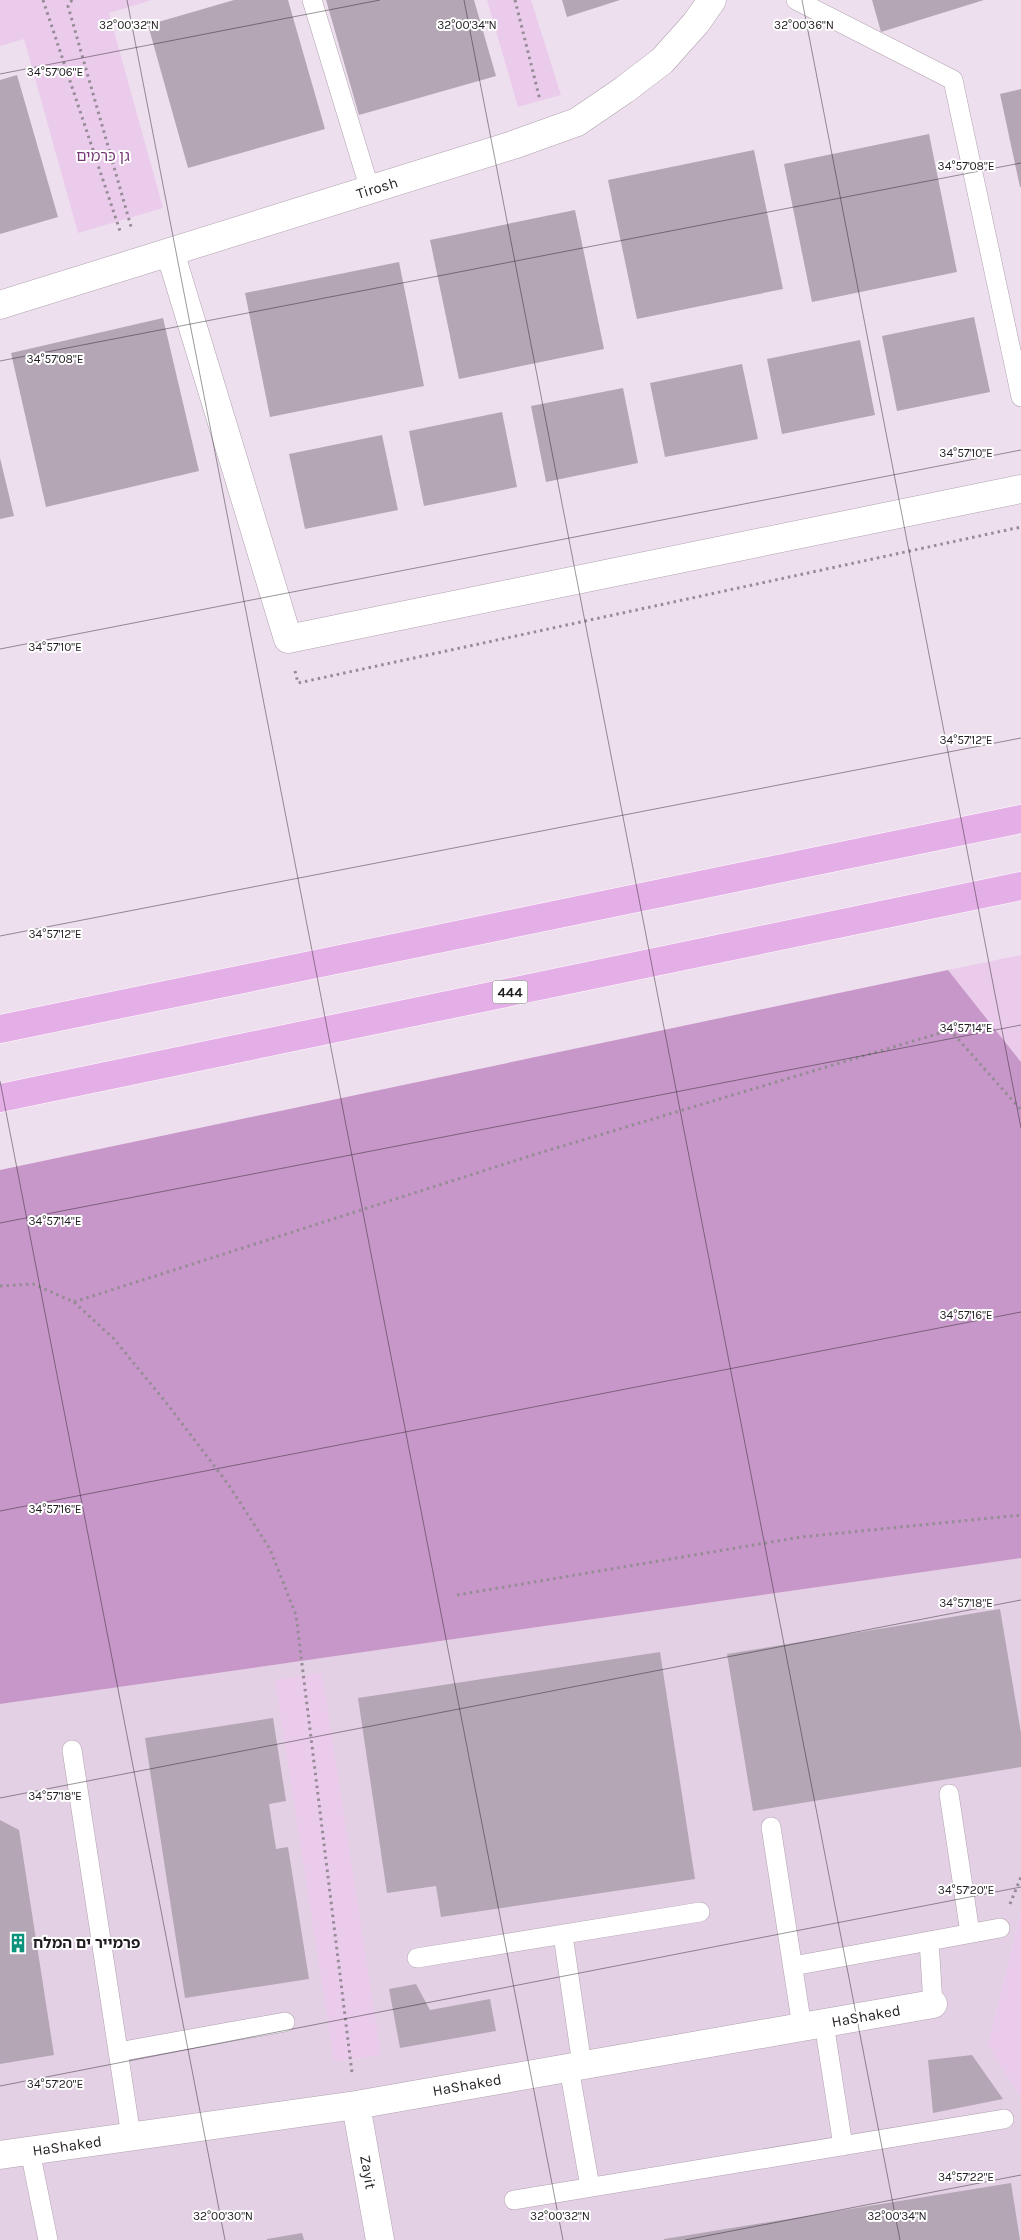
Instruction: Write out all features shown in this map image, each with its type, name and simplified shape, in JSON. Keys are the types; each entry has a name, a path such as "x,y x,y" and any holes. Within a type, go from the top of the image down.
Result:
{"main road":[{"path":"0,1029 1021,819"},
{"name":"444","path":"0,1098 1021,886"}],"street":[{"name":"Tirosh","path":"0,306 370,190 577,122 662,61 696,24 712,0"},
{"path":"170,252 288,639 1021,489"},
{"name":"HaShaked","path":"0,2155 356,2105 933,2004"},
{"name":"Zayit","path":"356,2105 380,2240"}],"lane":[{"path":"312,0 370,190"},
{"path":"796,0 953,80 1021,397"},
{"path":"72,1750 131,2136"},
{"path":"949,1794 970,1933"},
{"path":"771,1828 793,1966 813,2025 843,2146"},
{"path":"417,1958 700,1912"},
{"path":"793,1966 1000,1928"},
{"path":"563,1934 575,2066 590,2188"},
{"path":"930,1941 933,2004"},
{"path":"118,2052 285,2022"},
{"path":"514,2200 1004,2119"},
{"path":"30,2151 48,2240"}],"path":[{"path":"43,0 136,263"},
{"path":"72,0 68,6 136,263"},
{"path":"515,0 548,133"},
{"path":"298,683 1021,527"},
{"path":"74,1302 536,1154 950,1030 1021,1110"},
{"path":"0,1286 33,1284 74,1302 114,1339 228,1484 270,1549 296,1615 356,2105"},
{"path":"457,1595 801,1537 1021,1515"}],"shaded area":[{"path":"948,970 1021,1062 1021,1558 0,1704 0,1170"},
{"path":"1021,1558 1021,1911 988,2045 1021,2098 1021,2240 0,2240 0,1704"}],"green space":[{"name":"גן כרמים","path":"0,0 152,0 109,13 163,208 78,233 24,39 0,46"},
{"path":"487,0 531,0 561,95 518,107"},
{"path":"1021,955 1021,1062 948,970"},
{"path":"322,1673 381,2055 334,2062 275,1680"},
{"path":"1021,1911 1021,2098 988,2045"}],"building":[{"path":"234,0 288,0 325,129 188,168 148,25"},
{"path":"326,0 474,0 496,76 359,115"},
{"path":"562,0 620,0 567,17"},
{"path":"872,0 984,0 881,32"},
{"path":"17,75 58,217 0,234 0,80"},
{"path":"1021,89 1021,187 1020,187 1000,94"},
{"path":"929,134 957,272 812,302 784,164"},
{"path":"754,150 783,289 637,319 608,180"},
{"path":"575,210 604,349 459,379 430,240"},
{"path":"399,262 424,386 270,417 245,293"},
{"path":"974,317 990,392 897,411 882,336"},
{"path":"163,318 199,471 46,507 11,353"},
{"path":"860,340 875,415 782,434 767,359"},
{"path":"742,364 758,439 665,457 650,383"},
{"path":"623,388 638,463 546,482 531,406"},
{"path":"502,412 517,487 424,506 409,431"},
{"path":"382,435 398,510 305,529 289,454"},
{"path":"0,458 14,516 0,519"},
{"path":"1000,1609 1021,1733 1021,1767 753,1811 727,1654"},
{"path":"660,1652 695,1879 441,1917 436,1886 387,1893 358,1698"},
{"path":"273,1718 286,1801 269,1804 276,1849 288,1847 309,1979 185,1998 145,1738"},
{"name":"פרמייר ים המלח","path":"0,1820 19,1830 54,2055 0,2064"},
{"path":"416,1984 430,2010 490,1999 496,2031 400,2048 389,1989"},
{"path":"972,2055 1003,2099 933,2113 928,2060"},
{"path":"1011,2183 1020,2240 664,2240 664,2239"},
{"path":"302,2233 304,2240 267,2240 267,2239"}],"place":[{"name":"פרמייר ים המלח","path":"18,1943"}]}
